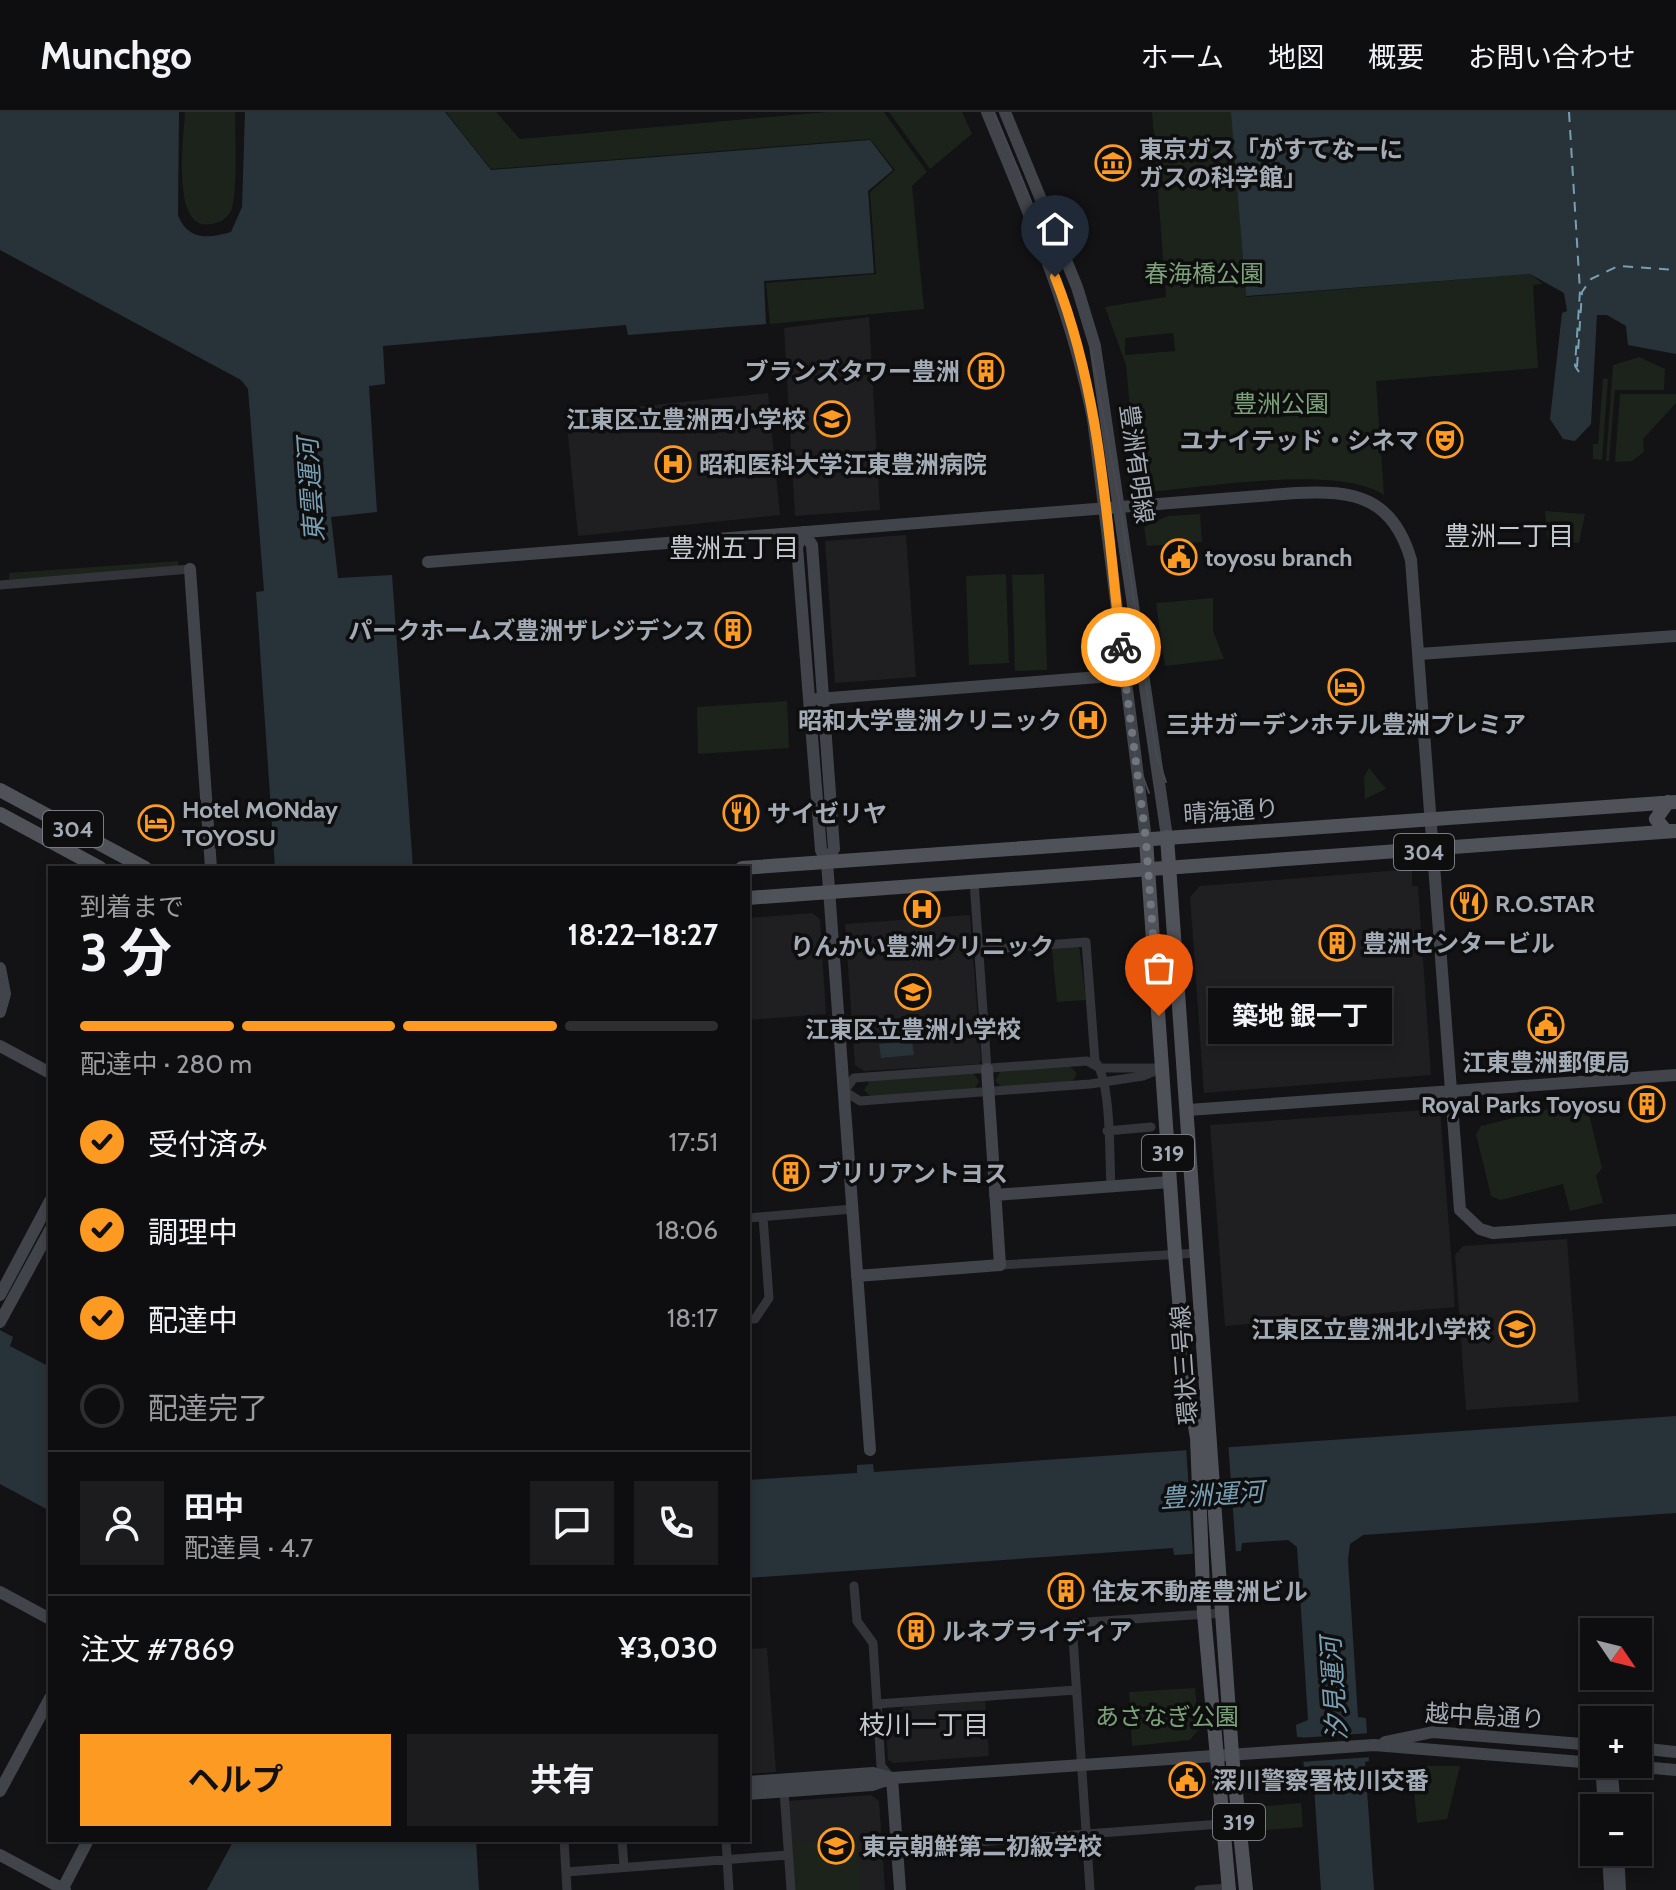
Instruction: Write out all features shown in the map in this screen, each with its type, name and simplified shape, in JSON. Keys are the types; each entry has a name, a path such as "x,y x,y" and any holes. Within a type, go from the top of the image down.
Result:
{"main road":[{"name":"304","path":"0,790 141,866"},
{"name":"晴海通り","path":"750,867 1672,802"},
{"path":"1672,802 1656,819 1666,831 1674,831"},
{"path":"1618,806 1633,811 1639,820 1633,830 1621,835"},
{"name":"304","path":"0,814 96,866"},
{"name":"304","path":"750,898 1149,868 1432,851 1674,831"},
{"name":"環状三号線","path":"1167,837 1198,1253 1204,1438 1212,1556 1223,1613 1232,1754 1246,1890"},
{"name":"環状三号線","path":"1146,840 1185,1368 1204,1438"},
{"name":"環状三号線","path":"1212,1556 1204,1614 1229,1889"}],"street":[{"name":"豊洲有明線","path":"987,112 1071,320 1093,419 1146,840"},
{"name":"豊洲有明線","path":"1005,112 1086,315 1103,383 1167,837"},
{"path":"428,562 1325,491 1362,497 1395,522 1406,543 1419,654 1460,1210 1480,1229 1493,1233 1676,1220"},
{"path":"803,532 812,545 824,698 834,849 827,862"},
{"path":"803,532 797,547 821,850 827,862 830,892 870,1450"},
{"path":"0,585 190,569 211,866"},
{"path":"1419,654 1676,636"},
{"path":"809,700 1125,675"},
{"path":"974,881 1000,1265"},
{"path":"979,950 1086,942 1095,1061 1102,1080 1111,1186"},
{"path":"0,968 5,994 0,1012"},
{"path":"0,1046 48,1072"},
{"path":"844,1091 854,1078 1087,1061 1100,1068 1185,1066"},
{"path":"844,1091 860,1101 988,1092 1090,1084 1143,1076 1162,1068"},
{"path":"1188,1110 1676,1075"},
{"path":"1107,1131 1151,1127"},
{"path":"995,1195 1170,1182"},
{"path":"0,1295 48,1205"},
{"path":"750,1218 853,1209"},
{"path":"750,1319 755,1319 769,1298 763,1217"},
{"path":"0,1322 48,1234"},
{"path":"857,1276 1198,1253"},
{"path":"854,1586 857,1621 873,1643 881,1766 892,1778 900,1890"},
{"path":"0,1592 48,1618"},
{"path":"1090,1890 1072,1623 1223,1613"},
{"path":"877,1704 1076,1690"},
{"path":"0,1791 48,1702"},
{"name":"越中島通り","path":"892,1778 1374,1745 1433,1732 1580,1744"},
{"name":"越中島通り","path":"1374,1745 1580,1762"},
{"path":"1652,1749 1676,1752"},
{"path":"1652,1768 1676,1770"},
{"path":"750,1782 873,1773 892,1778"},
{"path":"750,1794 872,1785 892,1778"},
{"path":"784,1791 791,1890"},
{"path":"897,1848 1221,1824"},
{"path":"0,1855 63,1890 87,1842"},
{"path":"564,1842 567,1890"},
{"path":"622,1842 624,1867"},
{"path":"726,1842 729,1890"},
{"path":"566,1872 788,1855"},
{"path":"1609,1866 1610,1890"},
{"path":"1619,1866 1620,1890"},
{"path":"1199,1890 1229,1889"}],"shaded area":[{"name":"江東区立豊洲西小学校","path":"869,317 880,510 795,516 784,328"},
{"name":"昭和医科大学江東豊洲病院","path":"768,393 780,515 578,536 566,414"},
{"path":"906,535 916,677 835,683 825,541"},
{"path":"1412,869 1412,886 1418,886 1431,1075 1204,1093 1190,897 1200,886"},
{"path":"812,913 820,919 826,1014 750,1020 750,918"},
{"name":"江東区立豊洲小学校","path":"970,915 979,1064 864,1071 855,1065 845,924"},
{"path":"1440,1109 1455,1307 1225,1326 1210,1125"},
{"name":"江東区立豊洲北小学校","path":"1567,1239 1579,1402 1466,1410 1455,1255 1463,1246"},
{"path":"767,1648 776,1772 750,1774 750,1649"},
{"path":"985,1701 989,1756 893,1763 888,1760 885,1715 889,1711 903,1710 902,1707"},
{"name":"東京朝鮮第二初級学校","path":"871,1795 879,1801 885,1890 794,1890 787,1801"}],"green space":[{"path":"185,112 235,112 233,203 227,216 211,224 198,222 184,198 182,160"},
{"path":"446,112 496,112 520,139 828,112 884,112 927,172 912,186 924,309 770,324 766,283 876,274 870,192 895,170 870,139 491,169"},
{"path":"889,112 962,112 972,134 930,169"},
{"path":"1152,112 1232,112 1246,297 1530,274 1543,284 1533,285 1538,368 1376,381 1384,495 1363,486 1303,479 1145,492 1137,485 1126,365 1105,307 1166,297","holes":["1173,333 1175,351 1125,355 1125,338"]},
{"path":"1639,357 1665,369 1664,390 1615,390 1609,461 1606,461 1613,365"},
{"path":"1603,378 1608,379 1602,460 1593,459 1593,444 1598,444"},
{"path":"1620,394 1676,394 1676,403 1643,439 1644,452 1632,461 1615,462"},
{"path":"1545,511 1585,514 1579,543 1548,541"},
{"path":"1200,514 1202,542 1147,546 1144,527 1168,516"},
{"path":"178,561 179,567 9,580 9,573"},
{"path":"1006,574 1009,663 969,665 966,576"},
{"path":"1044,574 1047,670 1015,671 1012,575"},
{"path":"1213,598 1213,631 1224,659 1165,666 1156,603"},
{"path":"787,701 789,748 698,754 697,707"},
{"path":"1369,768 1386,789 1365,799 1364,777"},
{"path":"1079,946 1086,1000 1057,1002 1052,949"},
{"path":"1070,1066 1077,1074 1071,1083 1003,1088 995,1081 1001,1070"},
{"path":"973,1073 979,1081 974,1090 871,1097 864,1090 870,1080"},
{"path":"1576,1102 1588,1110 1602,1168 1596,1176 1603,1203 1570,1211 1563,1184 1500,1200 1491,1196 1476,1134 1481,1126"},
{"name":"あさなぎ公園","path":"1195,1688 1199,1729 1190,1740 1132,1746 1129,1692"},
{"path":"1412,1766 1460,1766 1447,1819 1417,1823"},
{"path":"1301,1803 1303,1827 1255,1831 1256,1807"},
{"path":"857,1840 860,1890 795,1890 792,1844"}],"water":[{"name":"東雲運河","path":"0,112 179,112 178,215 187,229 199,236 231,232 242,207 245,112 445,112 491,170 870,140 893,170 868,191 874,273 764,281 766,324 628,335 626,325 383,346 385,384 369,386 377,512 331,517 338,578 392,575 413,866 275,866 256,592 264,591 248,389 241,380 0,250"},
{"path":"1231,112 1676,112 1676,354 1628,345 1626,326 1607,315 1597,315 1591,424 1575,441 1563,439 1550,419 1562,313 1567,311 1564,293 1530,274 1246,296"},
{"path":"912,1041 914,1055 881,1058 879,1044"},
{"path":"0,1330 13,1337 10,1346 48,1366 48,1510 0,1484"},
{"path":"1676,1416 1676,1513 1363,1535 1350,1544 1348,1560 1358,1717 1366,1718 1369,1761 1365,1762 1374,1890 1321,1890 1313,1771 1304,1771 1302,1737 1297,1737 1296,1725 1308,1720 1297,1547 1288,1540 1242,1543 1241,1551 1174,1555 1173,1548 750,1578 750,1480 857,1473 857,1465 873,1464 874,1472"},
{"path":"233,1842 476,1842 479,1890 207,1890"}],"pier":[{"path":"1228,1441 1236,1552 1193,1556 1186,1445"},
{"path":"1371,1733 1373,1757 1300,1762 1299,1738"}],"ferry route":[{"path":"1569,112 1580,291 1575,366 1579,372"},
{"path":"1577,367 1582,292 1591,279 1618,266 1676,270"}],"tram line":[{"path":"994,112 1056,269 1083,366 1135,755 1149,793"},
{"path":"1091,349 1122,517 1156,753 1166,782"}],"way so far":[{"path":"1121,647 1146,840 1159,1016"}],"place":[{"name":"東京ガス「がすてなーに ガスの科学館」","path":"1113,163"},
{"name":"ブランズタワー豊洲","path":"986,371"},
{"name":"江東区立豊洲西小学校","path":"832,419"},
{"name":"ユナイテッド・シネマ","path":"1445,440"},
{"name":"昭和医科大学江東豊洲病院","path":"673,464"},
{"name":"toyosu branch","path":"1179,557"},
{"name":"パークホームズ豊洲ザレジデンス","path":"733,630"},
{"name":"三井ガーデンホテル豊洲プレミア","path":"1346,687"},
{"name":"昭和大学豊洲クリニック","path":"1088,720"},
{"name":"サイゼリヤ","path":"741,813"},
{"name":"Hotel MONday TOYOSU","path":"156,823"},
{"name":"R.O.STAR","path":"1469,903"},
{"name":"りんかい豊洲クリニック","path":"922,909"},
{"name":"豊洲センタービル","path":"1337,943"},
{"name":"江東区立豊洲小学校","path":"913,992"},
{"name":"築地 銀一丁","path":"1159,1016"},
{"name":"江東豊洲郵便局","path":"1546,1025"},
{"name":"Royal Parks Toyosu","path":"1647,1104"},
{"name":"ブリリアントヨス","path":"791,1173"},
{"name":"江東区立豊洲北小学校","path":"1517,1329"},
{"name":"住友不動産豊洲ビル","path":"1066,1591"},
{"name":"ルネプライディア","path":"916,1631"},
{"name":"深川警察署枝川交番","path":"1187,1780"},
{"name":"東京朝鮮第二初級学校","path":"836,1846"}],"district":[{"name":"豊洲二丁目","path":"1509,536"},
{"name":"豊洲五丁目","path":"734,548"},
{"name":"枝川一丁目","path":"924,1725"}],"route":[{"path":"1055,277 1077,342 1093,419 1121,647"}],"park label":[{"name":"春海橋公園","path":"1204,273"},
{"name":"豊洲公園","path":"1281,403"}],"water label":[{"name":"豊洲運河","path":"1212,1495"},
{"name":"汐見運河","path":"1334,1689"}]}
